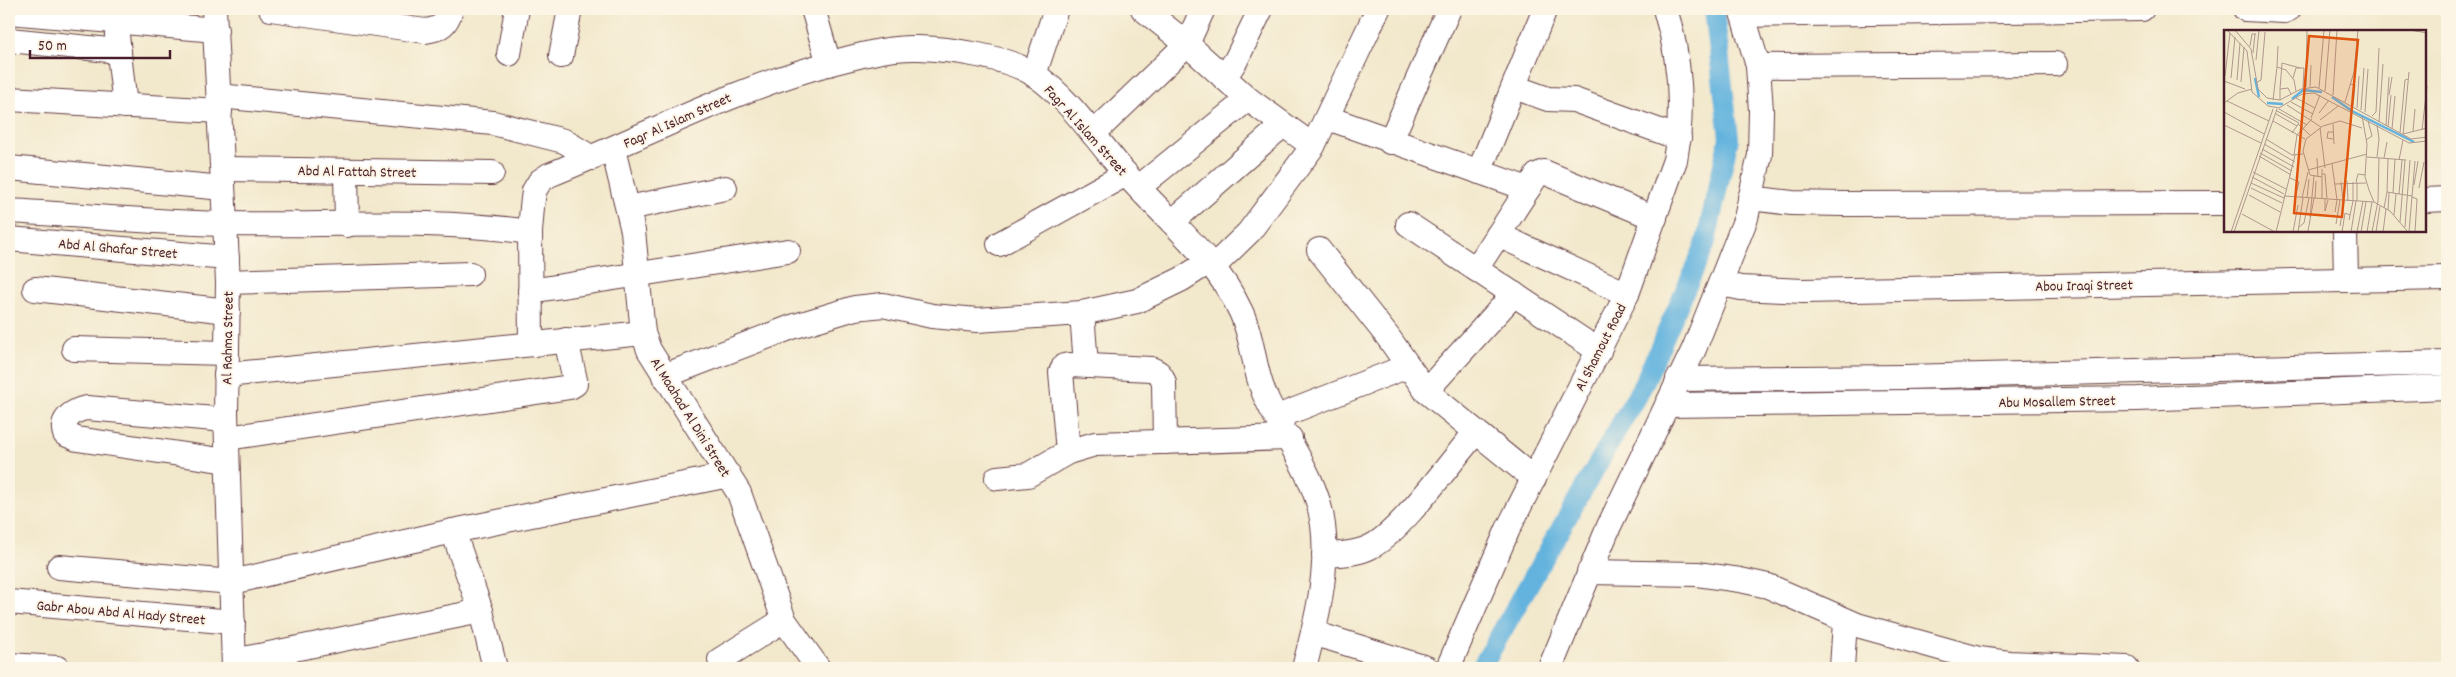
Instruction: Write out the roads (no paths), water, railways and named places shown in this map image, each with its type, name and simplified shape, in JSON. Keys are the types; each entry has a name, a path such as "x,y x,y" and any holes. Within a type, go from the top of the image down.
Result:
{"street":[{"path":"272,9 425,31 437,29 445,24 451,9"},
{"path":"509,54 517,9"},
{"path":"561,56 570,9"},
{"path":"813,9 829,64"},
{"path":"1034,75 1056,9"},
{"path":"1143,9 1187,44 1248,100 1314,146"},
{"path":"1093,134 1187,44 1203,9"},
{"path":"1224,78 1236,60 1261,9"},
{"path":"664,376 792,327 872,304 932,316 976,320 1082,313 1138,301 1182,279 1211,264 1249,232 1314,146 1378,9"},
{"path":"1390,142 1449,9"},
{"path":"1479,172 1545,9"},
{"name":"Al Shamout Road","path":"1448,668 1508,530 1627,294 1675,160 1679,138 1680,93 1672,31 1665,9"},
{"path":"1550,668 1609,526 1694,349 1746,218 1760,155 1761,111 1758,66 1742,12 2142,9"},
{"path":"2245,9 2284,11 2289,9"},
{"path":"9,12 115,21 215,19"},
{"name":"Al Rahma Street","path":"215,19 228,282 226,364 227,461 234,665"},
{"path":"115,21 125,106"},
{"path":"9,40 118,51"},
{"name":"Fagr Al Islam Street","path":"531,344 530,232 534,191 540,181 548,175 716,102 777,79 884,50 915,48 971,54 1002,62 1034,75 1093,134 1132,180 1211,264 1242,313 1264,392 1276,417 1299,454 1315,496 1323,524 1324,555 1314,633 1304,668"},
{"path":"1758,66 2055,64"},
{"path":"1514,87 1548,99 1574,100 1679,138"},
{"path":"9,99 125,106 220,104 493,123 602,153"},
{"path":"998,244 1132,180 1248,100"},
{"path":"1328,118 1390,142 1528,189"},
{"path":"1172,222 1283,125"},
{"name":"Al Maahad Al Dini Street","path":"602,153 628,208 638,273 643,333 649,350 739,493 784,620 818,668"},
{"name":"Abd Al Fattah Street","path":"9,168 223,178 346,171 492,173"},
{"path":"346,171 347,225"},
{"path":"1476,269 1537,175 1544,172 1655,218"},
{"path":"628,208 725,188"},
{"path":"1750,198 1792,203 1843,204 2224,203"},
{"path":"2426,200 2447,199"},
{"path":"9,210 225,224 472,225 530,232"},
{"path":"1408,224 1599,351"},
{"path":"2345,232 2346,279"},
{"path":"1498,235 1627,294"},
{"name":"Abd Al Ghafar Street","path":"9,239 227,258"},
{"path":"1318,250 1388,337 1426,392 1534,479"},
{"path":"530,291 788,251"},
{"path":"228,282 470,274"},
{"name":"Abou Iraqi Street","path":"1721,284 1741,288 1803,291 2447,278"},
{"path":"35,290 228,312"},
{"path":"1426,392 1514,294"},
{"path":"1082,313 1086,365"},
{"path":"74,349 226,364 531,344 643,333"},
{"path":"227,461 76,439 64,434 63,429 65,421 72,413 87,408 227,429 570,387 575,384 575,380 566,340"},
{"path":"1678,379 2023,387 2447,363"},
{"path":"1068,452 1062,372 1064,366 1069,365 1151,369 1158,371 1164,383 1165,442"},
{"path":"1276,417 1408,366"},
{"name":"Abu Mosallem Street","path":"1667,405 2023,387 2447,387"},
{"path":"1324,555 1356,552 1371,547 1394,530 1475,433"},
{"path":"997,478 1028,475 1068,452 1095,444 1290,438"},
{"path":"59,567 232,582 453,531 729,475"},
{"path":"453,531 481,611 495,668"},
{"path":"1589,572 1697,574 1740,580 1768,586 1845,621 1979,658 2009,663 2126,668"},
{"name":"Gabr Abou Abd Al Hady Street","path":"9,602 233,622"},
{"path":"234,665 481,611"},
{"path":"720,660 784,620"},
{"path":"1842,668 1845,621"},
{"path":"1314,633 1426,668"},
{"path":"9,665 57,668"}],"waterway":[{"path":"1481,668 1644,383 1705,245 1729,138 1714,9"}]}
